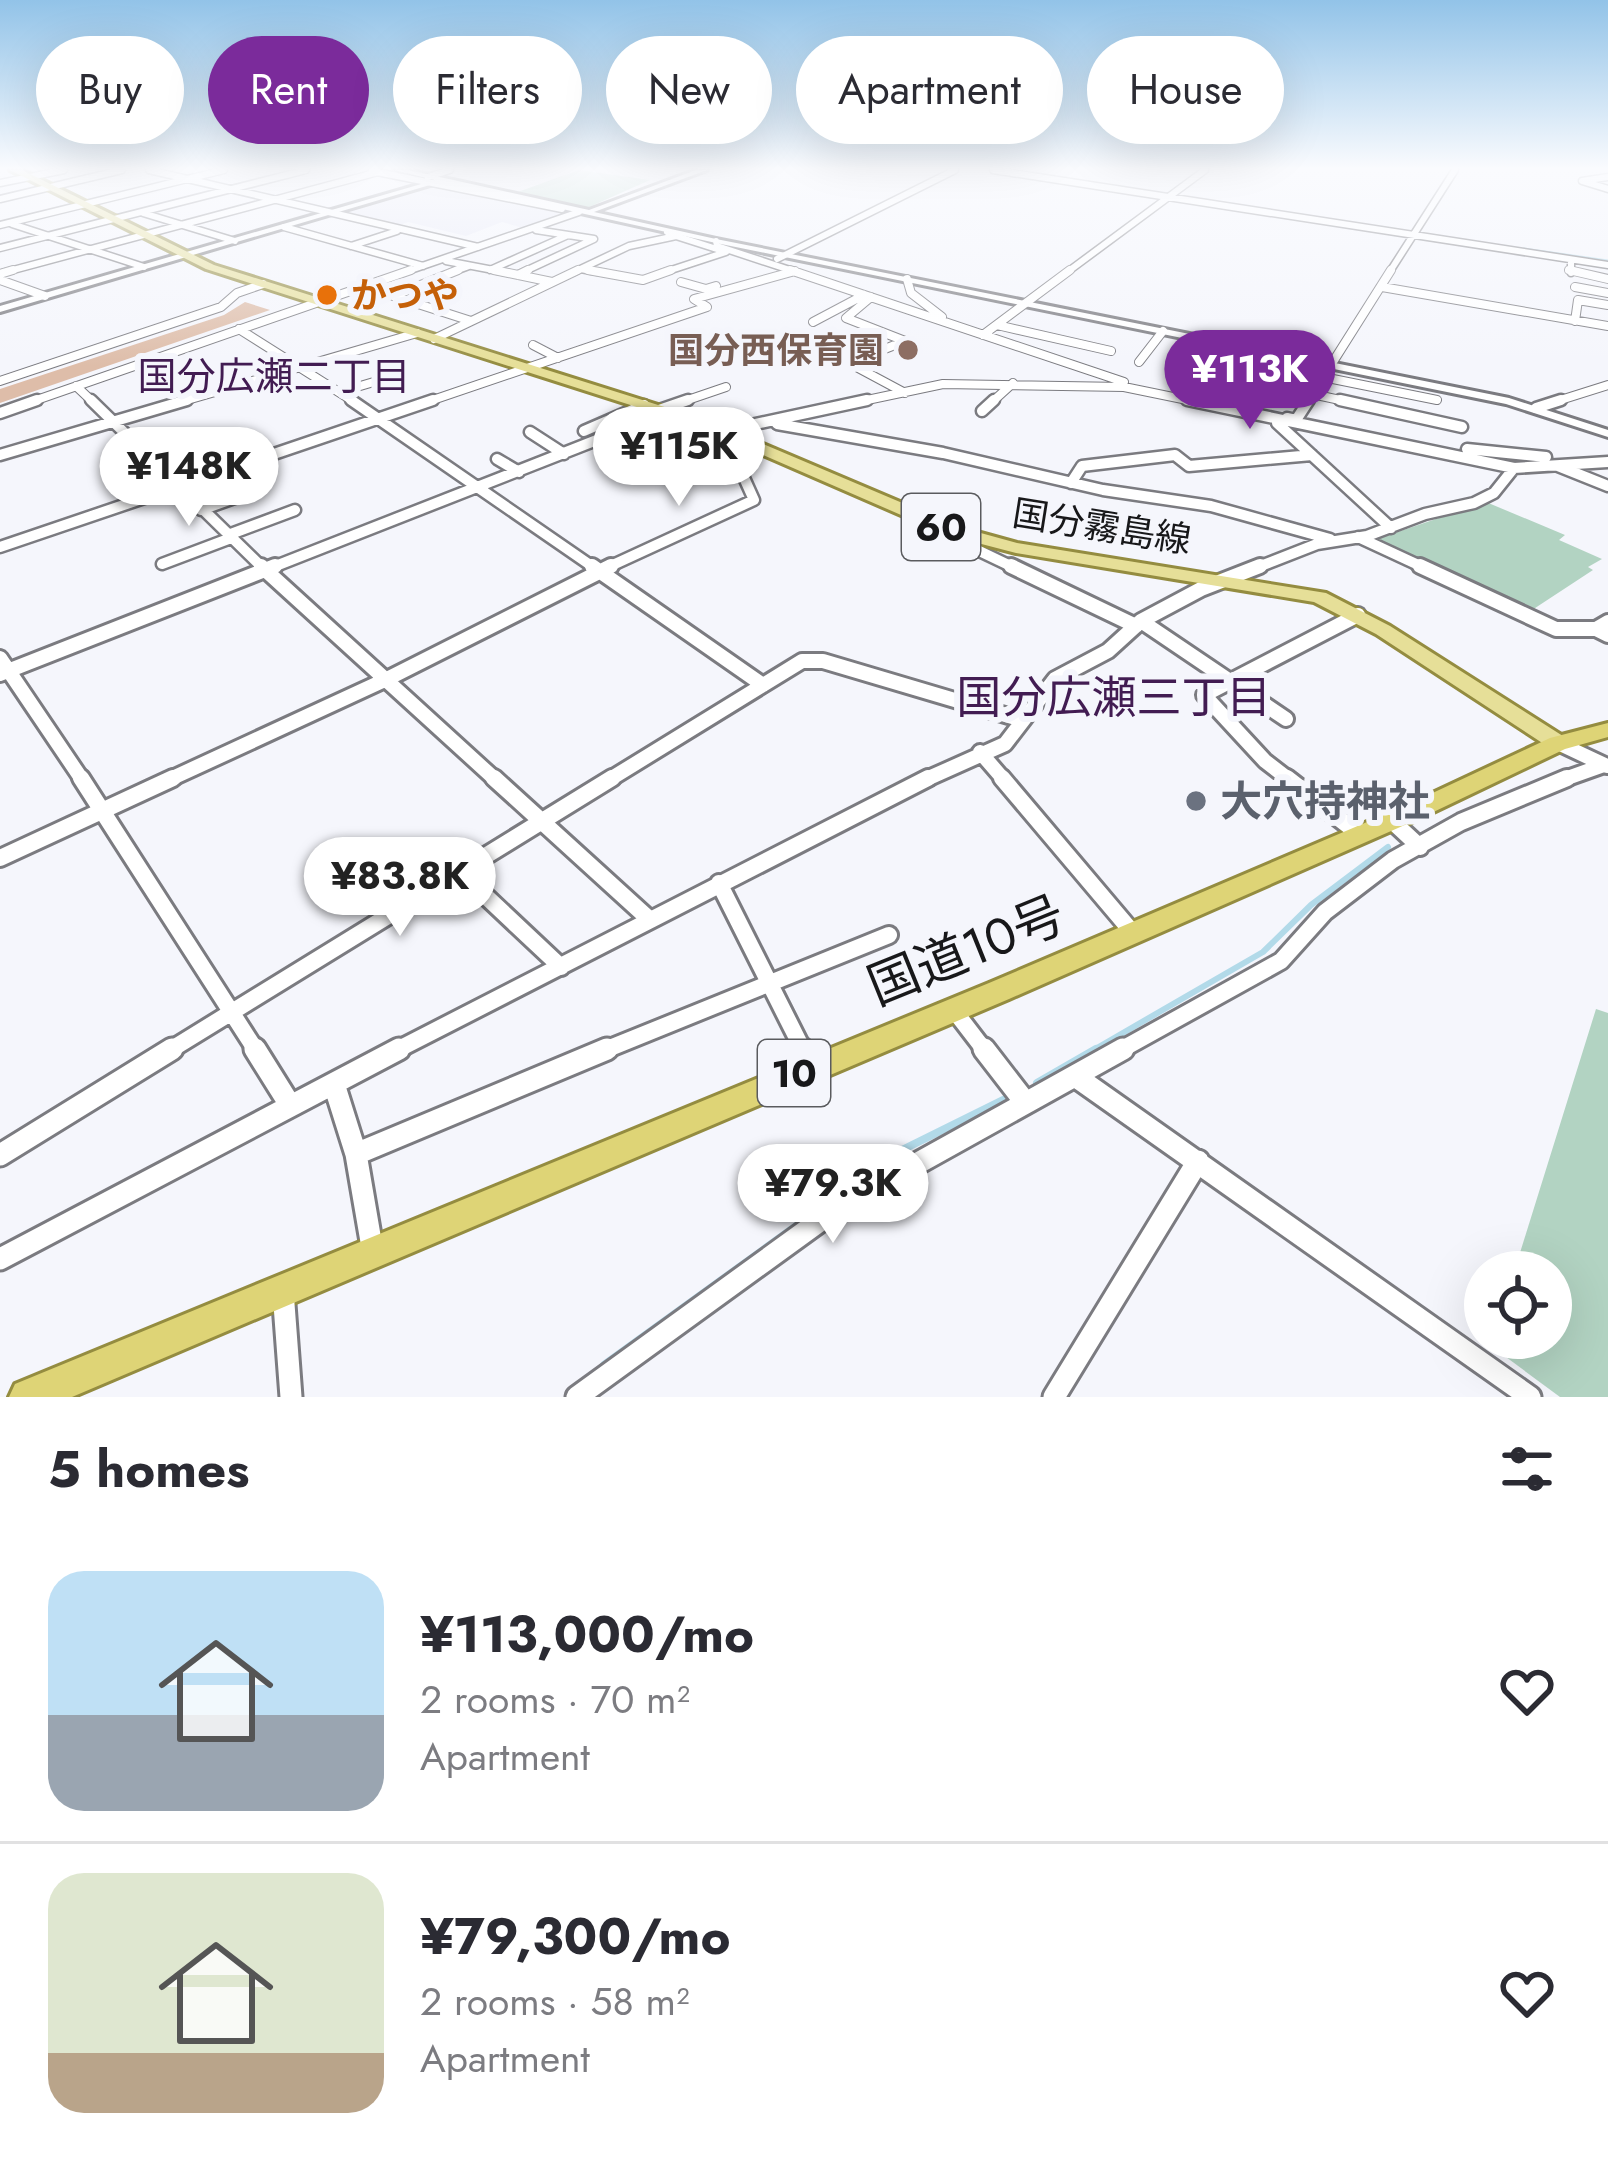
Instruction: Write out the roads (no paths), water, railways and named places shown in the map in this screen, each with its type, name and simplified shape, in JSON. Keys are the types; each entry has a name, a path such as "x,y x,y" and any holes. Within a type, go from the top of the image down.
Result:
{"highway":[{"name":"国道10号","path":"28,1397 1133,933 1558,743 1608,730"}],"main road":[{"name":"国分霧島線","path":"144,235 184,256 316,302 723,431 953,531 1051,554 1307,594 1358,615 1558,743"}],"street":[{"path":"47,235 144,267"},
{"path":"0,277 143,235"},
{"path":"215,235 235,241"},
{"path":"0,309 255,235"},
{"path":"313,235 424,266"},
{"path":"351,246 385,235"},
{"path":"424,235 478,248"},
{"path":"0,413 514,235"},
{"path":"490,270 567,235"},
{"path":"518,275 594,239 576,235"},
{"path":"0,455 299,366 304,369 425,336 666,235"},
{"path":"673,235 770,262 1124,384 1274,420 1514,468 1608,462"},
{"path":"673,235 789,269"},
{"path":"770,262 825,235"},
{"path":"983,335 1118,235"},
{"path":"1296,420 1413,235"},
{"path":"1433,235 1571,260 1608,261"},
{"path":"1436,235 1608,261"},
{"path":"0,248 50,236"},
{"path":"580,269 643,280 715,248 788,254 1267,352 1438,400"},
{"path":"441,260 552,282"},
{"path":"1571,260 1568,273 1608,279"},
{"path":"395,296 469,266"},
{"path":"681,282 706,289 789,269"},
{"path":"0,547 707,307 694,299 789,269"},
{"path":"0,277 45,296"},
{"path":"907,279 911,293 962,328"},
{"path":"0,381 221,308 237,293 263,284"},
{"path":"1382,286 1608,326"},
{"path":"364,287 471,320"},
{"path":"1575,287 1608,293"},
{"path":"814,322 868,296"},
{"path":"868,296 846,319 905,341 849,363 905,393"},
{"path":"1575,320 1578,300 1608,305"},
{"path":"997,325 1111,350"},
{"path":"239,329 382,420 763,685"},
{"path":"1139,362 1163,331"},
{"path":"1200,338 1177,364 1462,427"},
{"path":"533,345 558,358"},
{"path":"1246,381 1267,352"},
{"path":"1182,393 1200,371"},
{"path":"1327,371 1537,408 1608,434"},
{"path":"340,392 404,374"},
{"path":"982,411 1013,383"},
{"path":"0,858 387,679 598,572 754,500 723,431 943,384 1124,384 1296,420 1515,455 1564,458 1608,452"},
{"path":"76,386 266,571 650,919"},
{"path":"1537,408 1608,386"},
{"path":"584,430 726,387"},
{"path":"290,1105 102,809 3,668 478,489 657,409"},
{"path":"1274,420 1391,528"},
{"path":"772,422 1071,483 1211,506 1338,541"},
{"path":"530,432 564,454"},
{"path":"677,471 733,448"},
{"path":"1071,483 1082,466 1091,464 1175,455 1189,466 1312,455"},
{"path":"497,459 519,472"},
{"path":"1553,464 1608,486"},
{"path":"0,1259 650,919 980,752 1005,744 1055,679 1222,578 1485,499 1514,468"},
{"path":"201,509 257,490"},
{"path":"162,563 295,510"},
{"path":"953,531 973,548 1139,624 1233,680 1286,719"},
{"path":"1358,538 1556,629 1604,629"},
{"path":"1358,615 1204,694 1265,761 1359,834"},
{"path":"0,1155 802,661 823,661 1022,720"},
{"path":"1558,743 1606,766"},
{"path":"980,752 1133,933"},
{"path":"578,1397 839,1207 1205,1008 1281,961 1332,906 1420,847 1496,802 1606,766"},
{"path":"1391,821 1420,847"},
{"path":"460,872 560,967"},
{"path":"719,884 811,1066"},
{"path":"356,1154 575,1059 889,935"},
{"path":"953,1009 1025,1102"},
{"path":"1076,1076 1521,1394"},
{"path":"334,1084 356,1154 373,1253"},
{"path":"1054,1397 1198,1161"},
{"path":"284,1291 291,1397"}],"waterway":[{"path":"1524,249 1608,261"},
{"path":"1090,1052 1263,952 1311,905 1388,847"},
{"path":"1037,1083 1096,1049"},
{"path":"604,1365 900,1151 1003,1100"}],"place":[{"name":"かつや","path":"327,295"},
{"name":"国分西保育園","path":"908,350"},
{"name":"大穴持神社","path":"1196,801"}],"district":[{"name":"国分広瀬二丁目","path":"274,376"},
{"name":"国分広瀬三丁目","path":"1114,697"}]}
